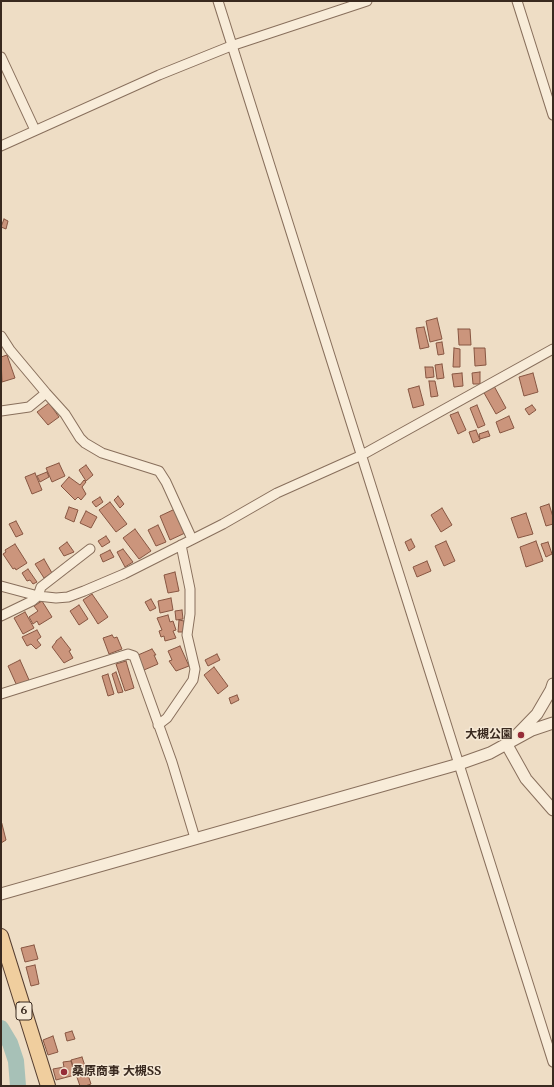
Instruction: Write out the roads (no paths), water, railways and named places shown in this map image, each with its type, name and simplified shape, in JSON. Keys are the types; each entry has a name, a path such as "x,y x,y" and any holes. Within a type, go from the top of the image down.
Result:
{"main road":[{"name":"6","path":"1,936 48,1086"}],"street":[{"path":"218,1 553,1062"},
{"path":"1,146 160,75 231,46 367,1"},
{"path":"517,1 553,115"},
{"path":"1,57 34,130"},
{"path":"1,336 10,350 46,394 65,414 80,438 92,448 159,471 166,482 192,539"},
{"path":"1,586 38,596 68,597 124,574 223,524 277,493 362,455 553,349"},
{"path":"1,411 29,407 46,394"},
{"path":"158,725 166,718 193,680 195,669 187,634 190,614 190,590 181,545"},
{"path":"1,616 32,601 38,596 41,587 90,549"},
{"path":"1,694 131,654 136,659 172,762 195,838"},
{"path":"507,745 537,714 553,684"},
{"path":"1,894 459,764 490,754 532,730 553,723"},
{"path":"507,745 526,779 553,810"}],"waterway":[{"path":"1,1028 10,1043 16,1061 18,1086"}],"place":[{"name":"大槻公園","path":"521,735"},
{"name":"桑原商事 大槻SS","path":"64,1072"}]}
